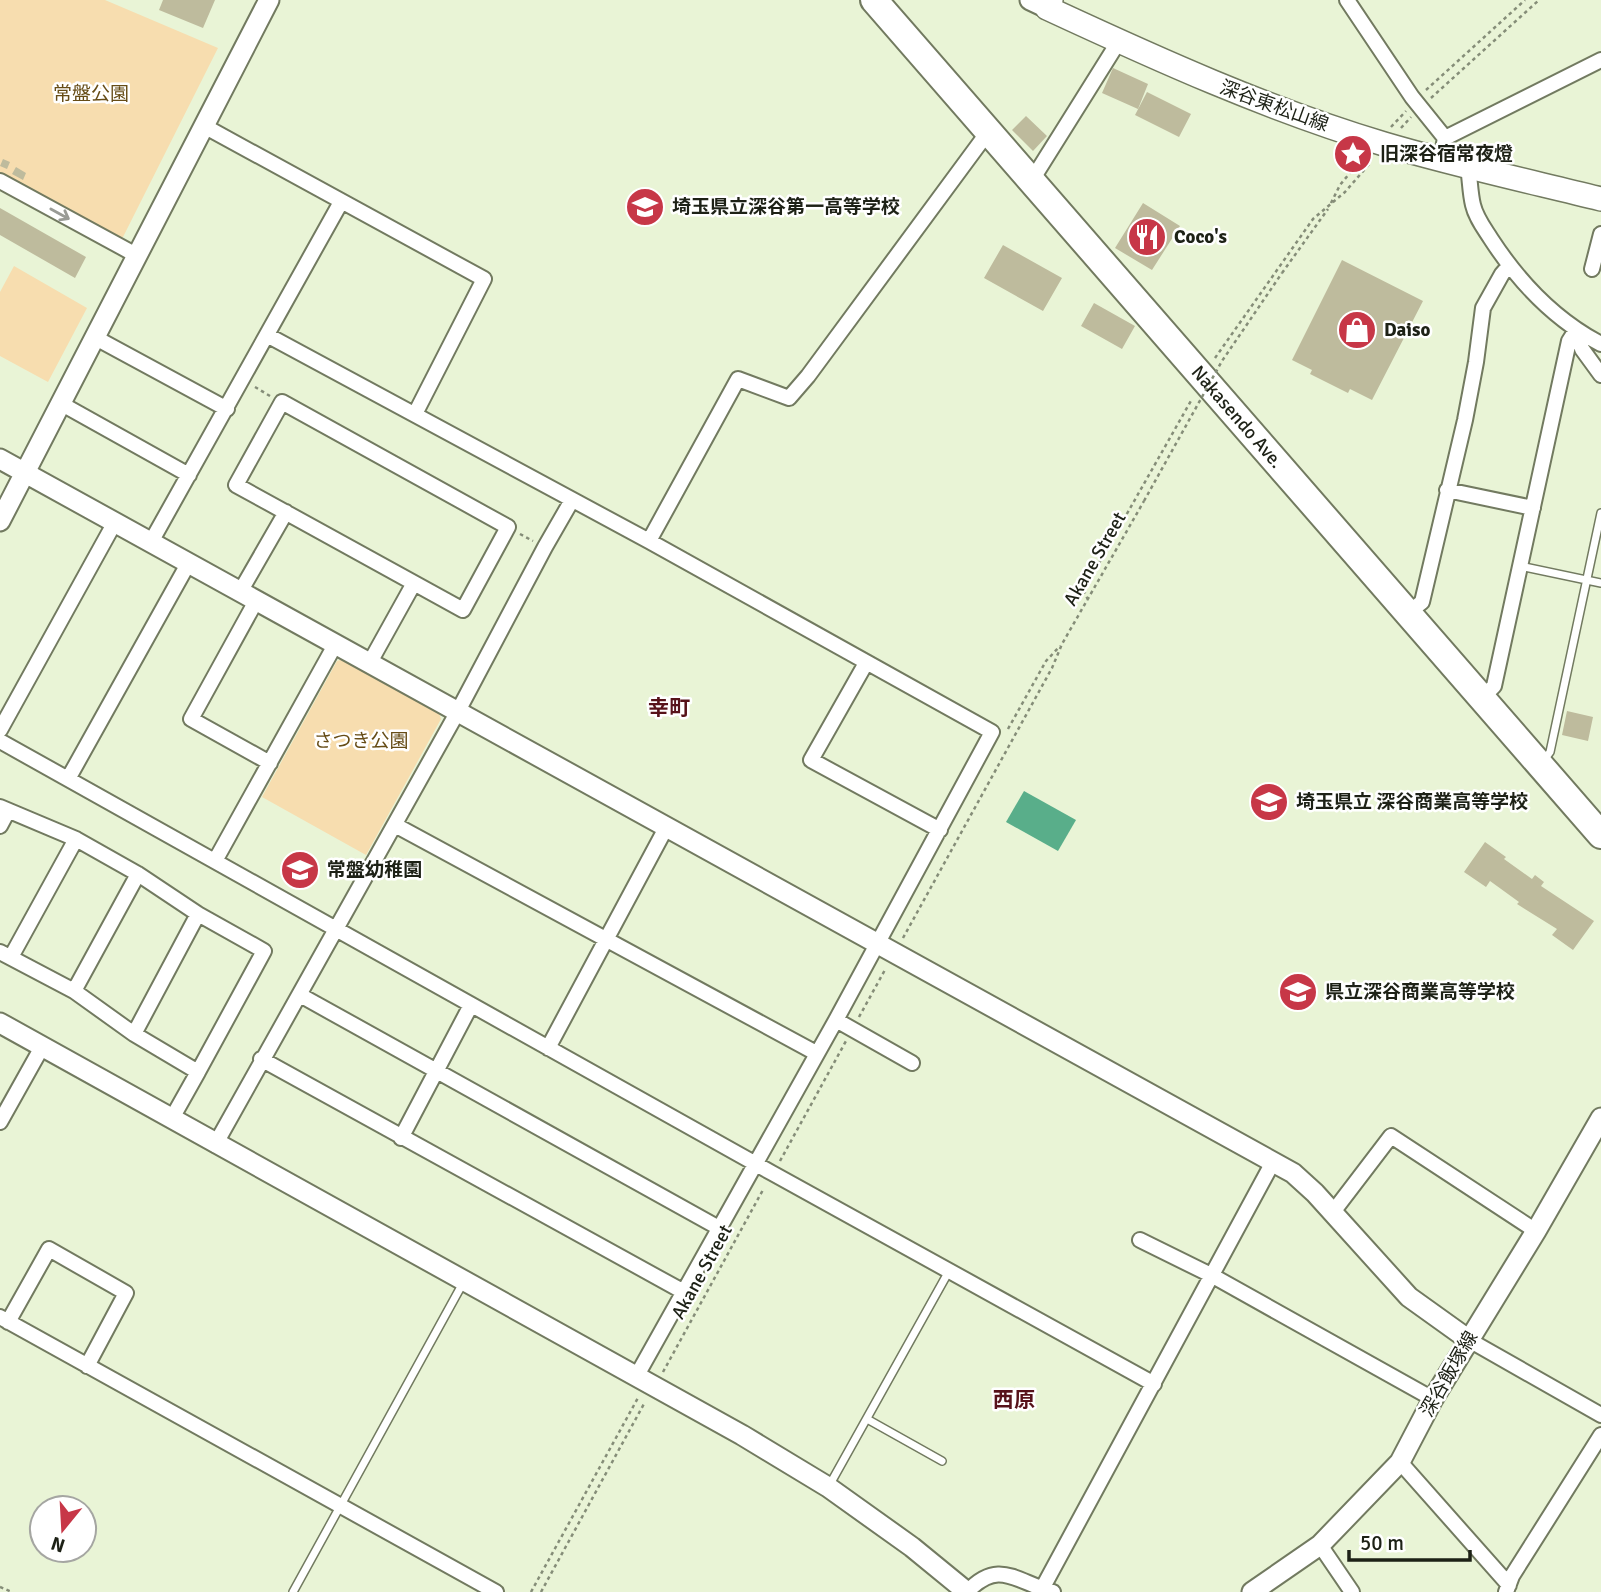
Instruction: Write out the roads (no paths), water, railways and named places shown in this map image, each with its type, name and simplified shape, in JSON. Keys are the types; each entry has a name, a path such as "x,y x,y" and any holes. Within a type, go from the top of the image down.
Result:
{"highway":[{"name":"Nakasendo Ave.","path":"874,0 1540,765 1598,825"}],"main road":[{"name":"深谷東松山線","path":"1043,3 1119,41 1246,97 1386,145 1443,148 1468,167 1601,199"}],"street":[{"path":"0,521 269,0"},
{"path":"1354,3 1443,148 1601,60"},
{"path":"1031,180 1119,41"},
{"path":"204,126 484,279 415,414"},
{"path":"649,541 738,379 789,398 988,132"},
{"path":"1468,167 1473,206 1509,266 1550,308 1576,330 1601,344"},
{"path":"0,181 136,255"},
{"path":"151,542 341,202"},
{"path":"1592,269 1601,234"},
{"path":"1408,613 1422,602 1474,373 1483,308 1509,266"},
{"path":"1576,330 1582,349 1601,375"},
{"path":"1482,698 1494,686 1569,341 1576,330"},
{"path":"267,335 649,541 992,732 836,1020 684,1292 638,1387"},
{"path":"94,337 227,409"},
{"path":"282,402 508,527 463,610 286,512 236,485 282,402"},
{"path":"60,403 189,475"},
{"path":"0,459 1273,1161 1305,1182 1409,1297 1469,1340 1601,1415"},
{"path":"1447,490 1533,508"},
{"path":"215,1144 395,825 572,500"},
{"path":"270,763 191,719 286,512"},
{"path":"0,730 115,522"},
{"path":"68,779 188,564"},
{"path":"369,664 414,583"},
{"path":"215,861 334,645"},
{"path":"866,663 811,760 940,830"},
{"path":"0,741 1154,1384"},
{"path":"0,826 4,809 76,839 264,951 171,1120"},
{"path":"395,825 816,1053"},
{"path":"548,1048 667,826"},
{"path":"76,839 5,954 74,991 134,1034 198,1072"},
{"path":"74,991 138,874"},
{"path":"134,1034 198,914"},
{"path":"300,995 719,1228"},
{"path":"401,1138 471,1004"},
{"path":"836,1020 912,1063"},
{"path":"0,1023 463,1282 638,1387 742,1435 828,1487 912,1547 967,1592 980,1579 996,1574 1013,1577 1047,1590 1273,1161"},
{"path":"0,1122 42,1046"},
{"path":"261,1059 684,1292"},
{"name":"深谷飯塚線","path":"1252,1592 1320,1545 1400,1462 1433,1399 1591,1142 1601,1118"},
{"path":"1333,1212 1391,1136 1536,1231"},
{"path":"1140,1240 1211,1275 1433,1399"},
{"path":"87,1366 126,1293 49,1249 4,1320 87,1366 341,1505 496,1592"},
{"path":"1400,1462 1507,1588 1601,1435"},
{"path":"1320,1545 1352,1592"}],"lane":[{"path":"1540,765 1550,752 1601,513"},
{"path":"1520,566 1601,583"},
{"path":"828,1487 949,1271"},
{"path":"293,1592 463,1282"},
{"path":"867,1419 942,1461"}],"place":[{"name":"旧深谷宿常夜燈","path":"1353,154"},
{"name":"埼玉県立深谷第一高等学校","path":"645,207"},
{"name":"Coco's","path":"1147,237"},
{"name":"Daiso","path":"1357,330"},
{"name":"埼玉県立 深谷商業高等学校","path":"1269,802"},
{"name":"常盤幼稚園","path":"300,870"},
{"name":"県立深谷商業高等学校","path":"1298,992"}],"district":[{"name":"幸町","path":"669,708"},
{"name":"西原","path":"1014,1400"}],"park label":[{"name":"常盤公園","path":"91,94"},
{"name":"さつき公園","path":"361,741"}]}
